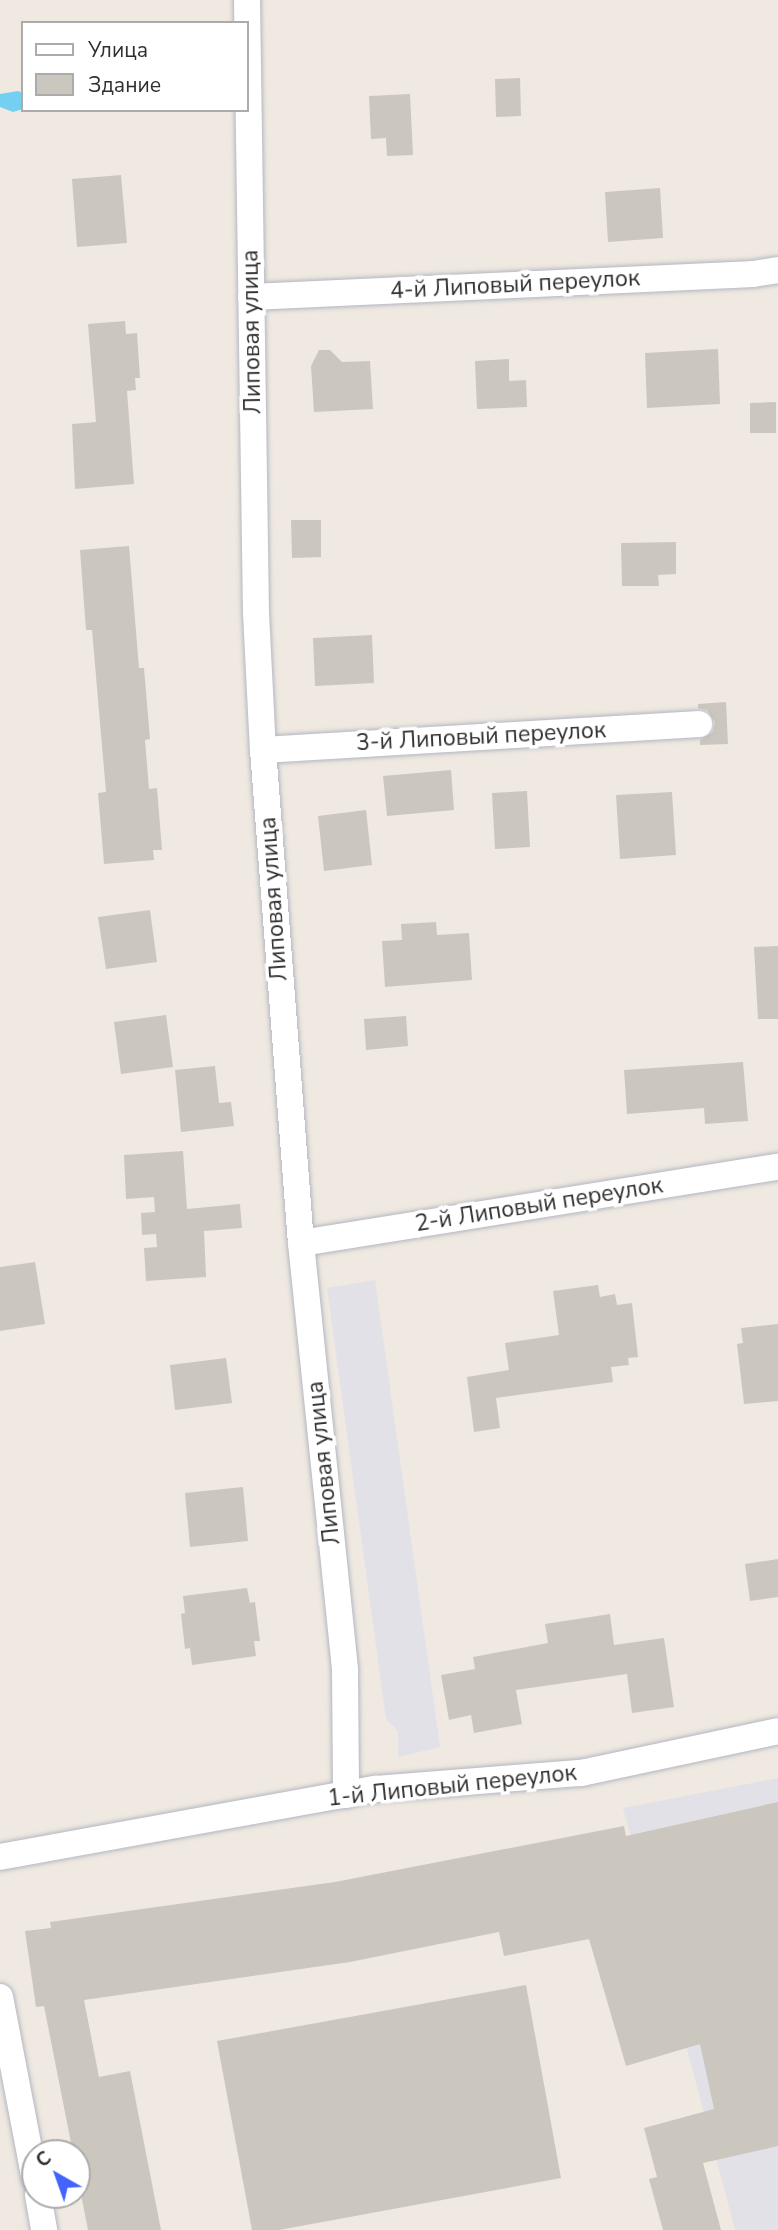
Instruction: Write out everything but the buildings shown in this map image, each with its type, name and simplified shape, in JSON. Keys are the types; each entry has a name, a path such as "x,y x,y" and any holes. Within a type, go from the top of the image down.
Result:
{"street":[{"name":"Липовая улица","path":"247,0 247,21"},
{"name":"Липовая улица","path":"248,74 256,612 263,750 301,1243 345,1671 346,1795"},
{"name":"4-й Липовый переулок","path":"251,297 753,274 778,270"},
{"name":"3-й Липовый переулок","path":"263,750 699,724"},
{"name":"2-й Липовый переулок","path":"301,1243 778,1167"},
{"name":"1-й Липовый переулок","path":"0,1857 376,1789 581,1773 778,1731"},
{"path":"0,1997 27,2139"},
{"path":"40,2209 44,2230"}],"shaded area":[{"path":"375,1280 440,1747 398,1757 398,1731 386,1719 327,1288"},
{"path":"778,1778 778,2230 735,2230 623,1808"}],"water":[{"path":"21,92 21,110 13,112 0,107 0,94"}]}
